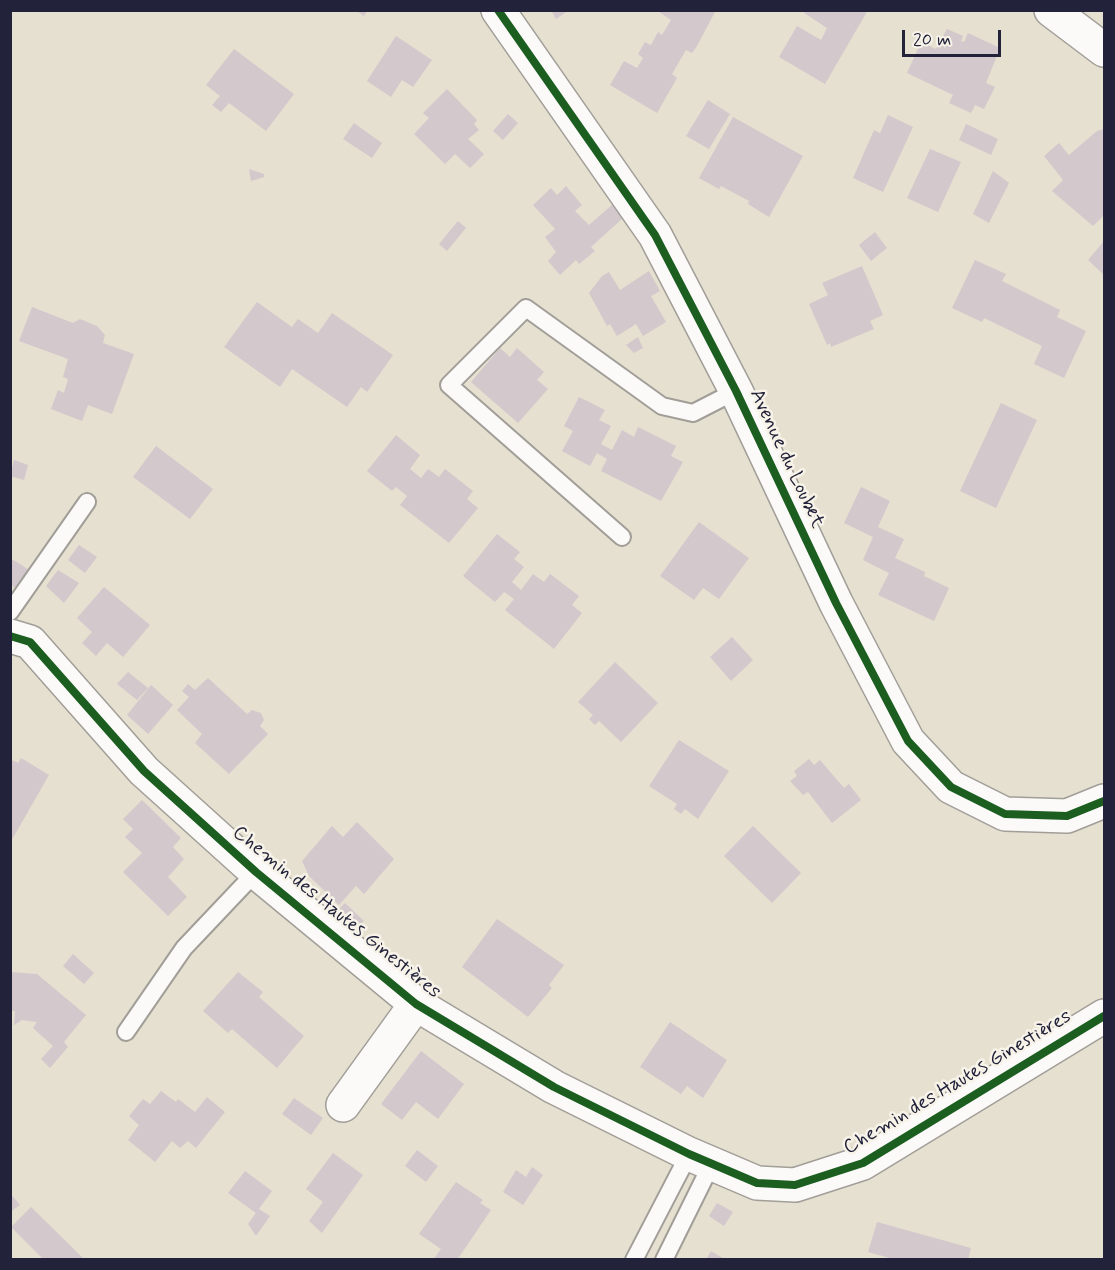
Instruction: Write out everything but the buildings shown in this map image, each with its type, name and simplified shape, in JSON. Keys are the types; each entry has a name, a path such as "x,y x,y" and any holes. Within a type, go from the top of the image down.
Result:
{"street":[{"name":"Avenue du Loubet","path":"498,10 655,235 736,391 836,603 908,741 951,787 1005,814 1067,816 1104,801"},
{"path":"1051,10 1104,50"},
{"name":"Chemin des Hautes Ginestières","path":"10,636 30,642 144,771 256,872 416,1004 554,1087 700,1159 757,1184 795,1185 863,1163 1104,1016"},
{"path":"343,1105 416,1004"}],"lane":[{"path":"622,537 449,385 526,308 662,406 693,413 736,391"},
{"path":"10,612 87,502"},
{"path":"126,1032 184,948 256,872"},
{"path":"634,1260 700,1159"},
{"path":"664,1260 700,1159"}],"cycle path":[{"path":"498,10 655,235 736,391 836,603 908,741 951,787 1005,814 1067,816 1104,801"},
{"path":"10,636 30,642 144,771 256,872 416,1004 554,1087 689,1154 757,1183 795,1185 863,1163 1104,1016"}]}
